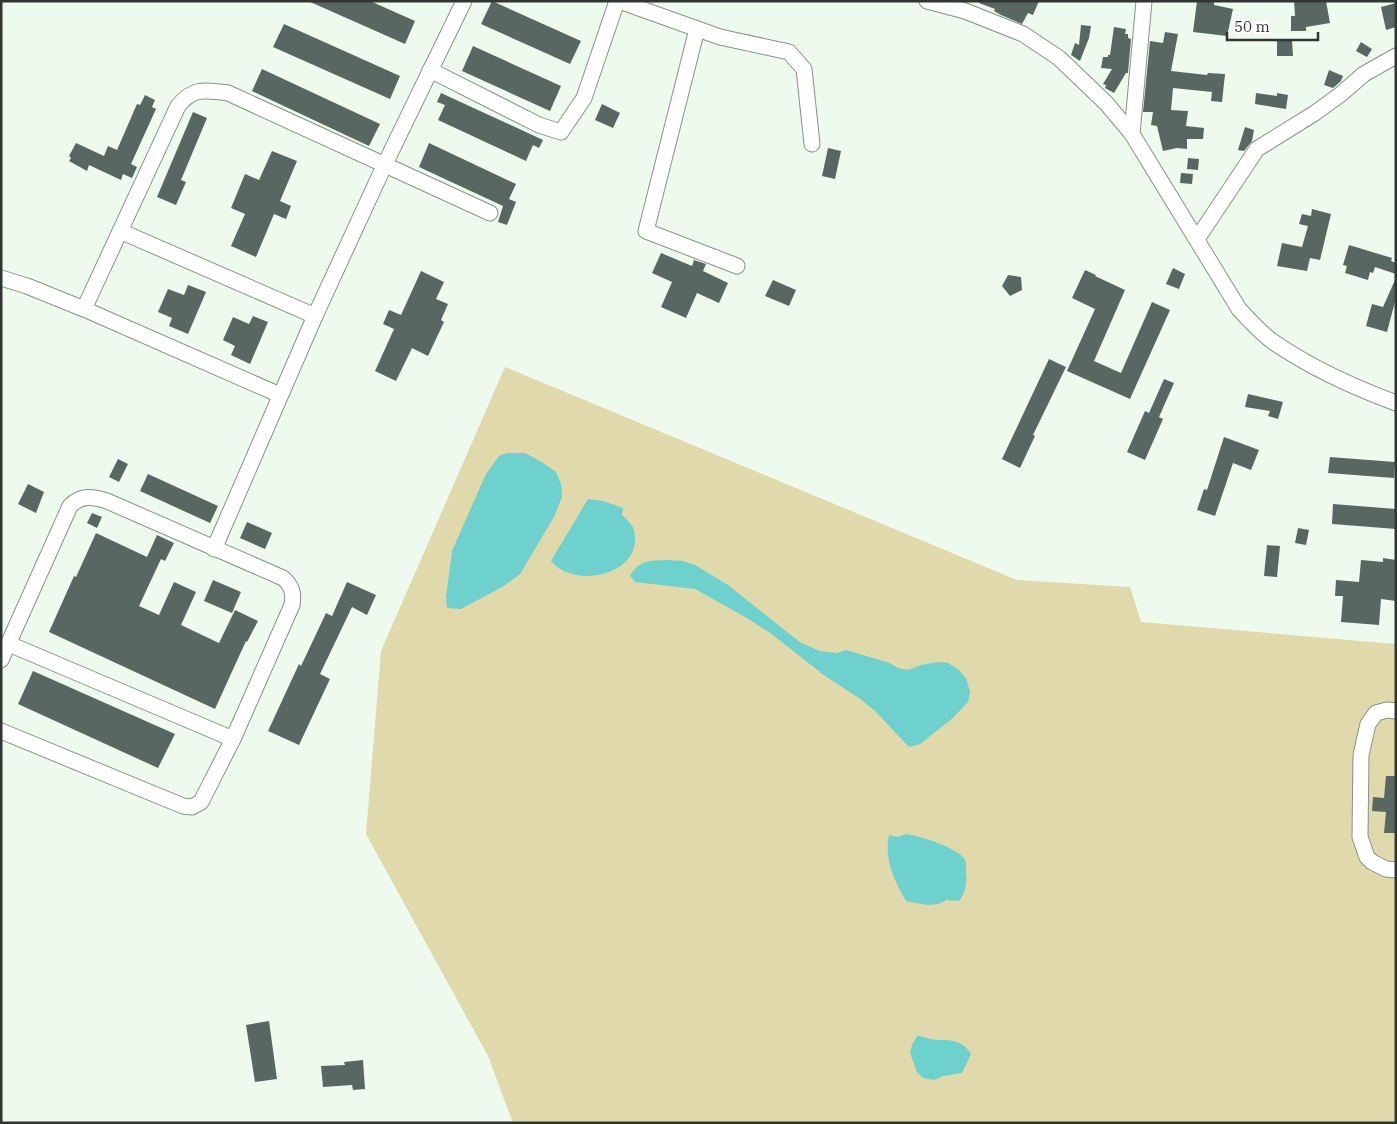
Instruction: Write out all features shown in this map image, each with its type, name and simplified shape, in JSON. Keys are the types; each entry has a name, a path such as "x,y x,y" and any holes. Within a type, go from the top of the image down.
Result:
{"street":[{"path":"214,549 314,316 384,164 464,1"},
{"path":"430,70 539,125 561,132 584,98 618,1 720,37 788,52 804,70 812,144"},
{"path":"927,1 965,11 1023,34 1058,58 1106,103 1132,134 1239,309 1254,325 1272,340 1317,368 1371,394 1396,403"},
{"path":"1132,134 1144,1"},
{"path":"697,29 646,231 737,266"},
{"path":"1197,238 1257,149 1341,94 1364,74 1396,56"},
{"path":"84,310 178,106 185,97 204,90 228,93 490,213"},
{"path":"120,230 314,316"},
{"path":"1,278 27,286 280,395"},
{"path":"1,660 64,517 70,506 77,499 86,496 106,501 283,578 292,589 292,605 232,739 201,802 192,807 183,806 1,731"},
{"path":"8,644 232,739"},
{"path":"1396,710 1376,713 1368,724 1360,755 1360,837 1367,856 1372,862 1386,869 1396,870"}],"shaded area":[{"path":"505,367 1017,580 1130,587 1141,622 1396,644 1396,1123 513,1123 488,1056 366,834 381,651"}],"water":[{"path":"507,453 525,453 556,472 561,484 562,497 554,517 520,574 504,586 461,609 447,608 446,597 452,551 486,474 499,456"},
{"path":"588,499 603,501 623,508 622,515 634,530 635,543 631,554 624,563 614,570 590,576 566,572 551,561"},
{"path":"683,561 695,565 728,585 801,643 820,651 837,653 846,650 908,670 938,662 948,663 959,670 966,678 970,692 968,702 953,718 920,744 909,747 875,711 859,698 825,676 769,632 745,617 695,589 635,582 630,576 638,566 646,562"},
{"path":"906,834 947,847 965,860 965,891 959,901 947,900 938,904 927,905 906,901 891,869 888,844 889,835 898,837"},
{"path":"917,1036 960,1043 968,1049 971,1054 962,1073 943,1076 934,1080 923,1078 917,1072 910,1053"}],"building":[{"path":"308,1 370,1 415,21 405,44"},
{"path":"492,1 581,41 570,64 481,24"},
{"path":"979,1 1039,1 1033,15 1028,13 1022,24 1001,15 994,11 995,9 979,3"},
{"path":"1197,1 1214,1 1214,5 1233,9 1227,36 1193,32"},
{"path":"1294,1 1326,1 1330,23 1306,27 1306,31 1291,31 1291,16 1295,16"},
{"path":"1396,3 1396,27 1386,30 1381,7"},
{"path":"284,24 400,76 390,99 273,47"},
{"path":"1081,25 1091,26 1089,38 1080,61 1071,55 1075,43 1079,45"},
{"path":"1114,27 1126,29 1125,34 1128,34 1128,38 1131,39 1128,73 1126,73 1114,93 1105,88 1106,85 1103,84 1112,69 1101,68 1103,57 1110,55"},
{"path":"1165,32 1178,34 1171,71 1207,75 1208,73 1225,74 1222,102 1211,101 1212,92 1173,88 1171,110 1188,111 1186,126 1204,128 1203,139 1187,139 1187,149 1177,148 1163,151 1157,126 1151,125 1153,112 1143,112 1150,41 1163,43"},
{"path":"1277,40 1292,40 1293,56 1277,56"},
{"path":"1361,42 1372,49 1367,57 1356,51"},
{"path":"473,46 561,86 550,111 462,71"},
{"path":"262,69 380,124 369,146 252,91"},
{"path":"1329,70 1343,76 1341,81 1333,88 1324,85"},
{"path":"441,93 543,140 539,148 533,145 526,161 438,120 445,105 437,102"},
{"path":"1256,93 1277,96 1277,93 1288,95 1286,109 1255,104"},
{"path":"145,95 155,100 152,107 156,109 131,164 137,167 132,178 123,174 121,180 89,165 87,171 69,161 71,158 69,156 76,143 104,156 108,146 117,150 137,104 140,105"},
{"path":"602,104 620,113 613,128 595,120"},
{"path":"193,112 207,118 181,180 186,182 176,205 157,197"},
{"path":"1245,127 1254,130 1252,141 1244,151 1238,150"},
{"path":"429,143 516,184 509,199 516,202 507,225 498,222 503,206 419,167"},
{"path":"828,148 841,151 835,179 822,176"},
{"path":"272,151 297,161 280,201 291,206 286,219 274,214 256,257 231,246 245,214 231,208 245,174 259,180"},
{"path":"1188,158 1199,159 1198,170 1187,169"},
{"path":"1181,173 1193,174 1192,184 1180,183"},
{"path":"1312,209 1331,214 1320,260 1310,258 1307,271 1277,266 1282,243 1302,247 1308,226 1299,224 1302,214 1311,216"},
{"path":"1349,245 1392,258 1391,261 1396,263 1396,274 1375,267 1373,273 1370,272 1368,280 1345,273 1347,266 1343,265"},
{"path":"661,253 692,266 694,260 706,264 703,271 728,283 719,303 697,293 686,318 661,307 672,282 652,273"},
{"path":"1173,268 1185,274 1179,289 1166,284"},
{"path":"1085,270 1125,290 1094,361 1121,373 1152,302 1170,310 1130,399 1067,371 1095,309 1072,298"},
{"path":"421,271 444,282 436,299 448,304 441,320 444,322 428,356 412,348 396,381 375,371 394,329 383,324 389,310 401,315"},
{"path":"1008,275 1021,277 1022,290 1010,296 1002,286"},
{"path":"773,280 796,290 789,306 765,296"},
{"path":"1395,280 1396,298 1387,332 1366,326 1372,304 1383,307"},
{"path":"188,285 206,292 188,334 169,326 172,318 158,312 168,289 184,295"},
{"path":"253,316 268,322 250,364 231,355 235,346 223,340 233,317 249,324"},
{"path":"1049,359 1066,367 1033,435 1035,436 1020,468 1002,459"},
{"path":"1164,379 1174,383 1159,417 1163,419 1145,460 1127,452 1145,411 1149,413"},
{"path":"1248,394 1283,402 1278,419 1268,416 1270,411 1245,407"},
{"path":"1224,437 1259,450 1251,470 1233,463 1215,516 1197,510 1204,489 1207,490"},
{"path":"1330,457 1395,462 1394,478 1328,473"},
{"path":"118,459 128,464 119,482 109,477"},
{"path":"148,474 218,506 210,523 140,491"},
{"path":"28,484 44,492 36,513 18,504"},
{"path":"1333,504 1396,509 1396,529 1332,524"},
{"path":"92,513 102,517 97,528 87,523"},
{"path":"247,522 272,533 265,549 240,538"},
{"path":"1298,528 1309,530 1306,545 1295,543"},
{"path":"96,533 147,557 157,535 174,543 165,561 161,559 139,606 159,615 174,582 196,592 181,625 219,643 235,610 258,621 246,641 215,709 49,632"},
{"path":"1267,545 1280,546 1277,577 1264,576"},
{"path":"1383,558 1396,560 1396,601 1381,599 1379,625 1341,622 1343,596 1335,596 1336,580 1359,582 1361,560 1383,562"},
{"path":"213,580 241,592 232,613 204,601"},
{"path":"347,582 376,595 367,615 352,607 320,674 330,679 299,745 268,731 299,664 301,666 326,613 332,616"},
{"path":"33,671 175,734 158,768 18,704"},
{"path":"1386,776 1396,776 1396,833 1384,833 1386,812 1372,811 1373,797 1384,798"},
{"path":"269,1021 277,1079 255,1082 246,1025"},
{"path":"363,1060 365,1089 353,1090 352,1085 323,1087 321,1066 345,1065 344,1062"}]}
